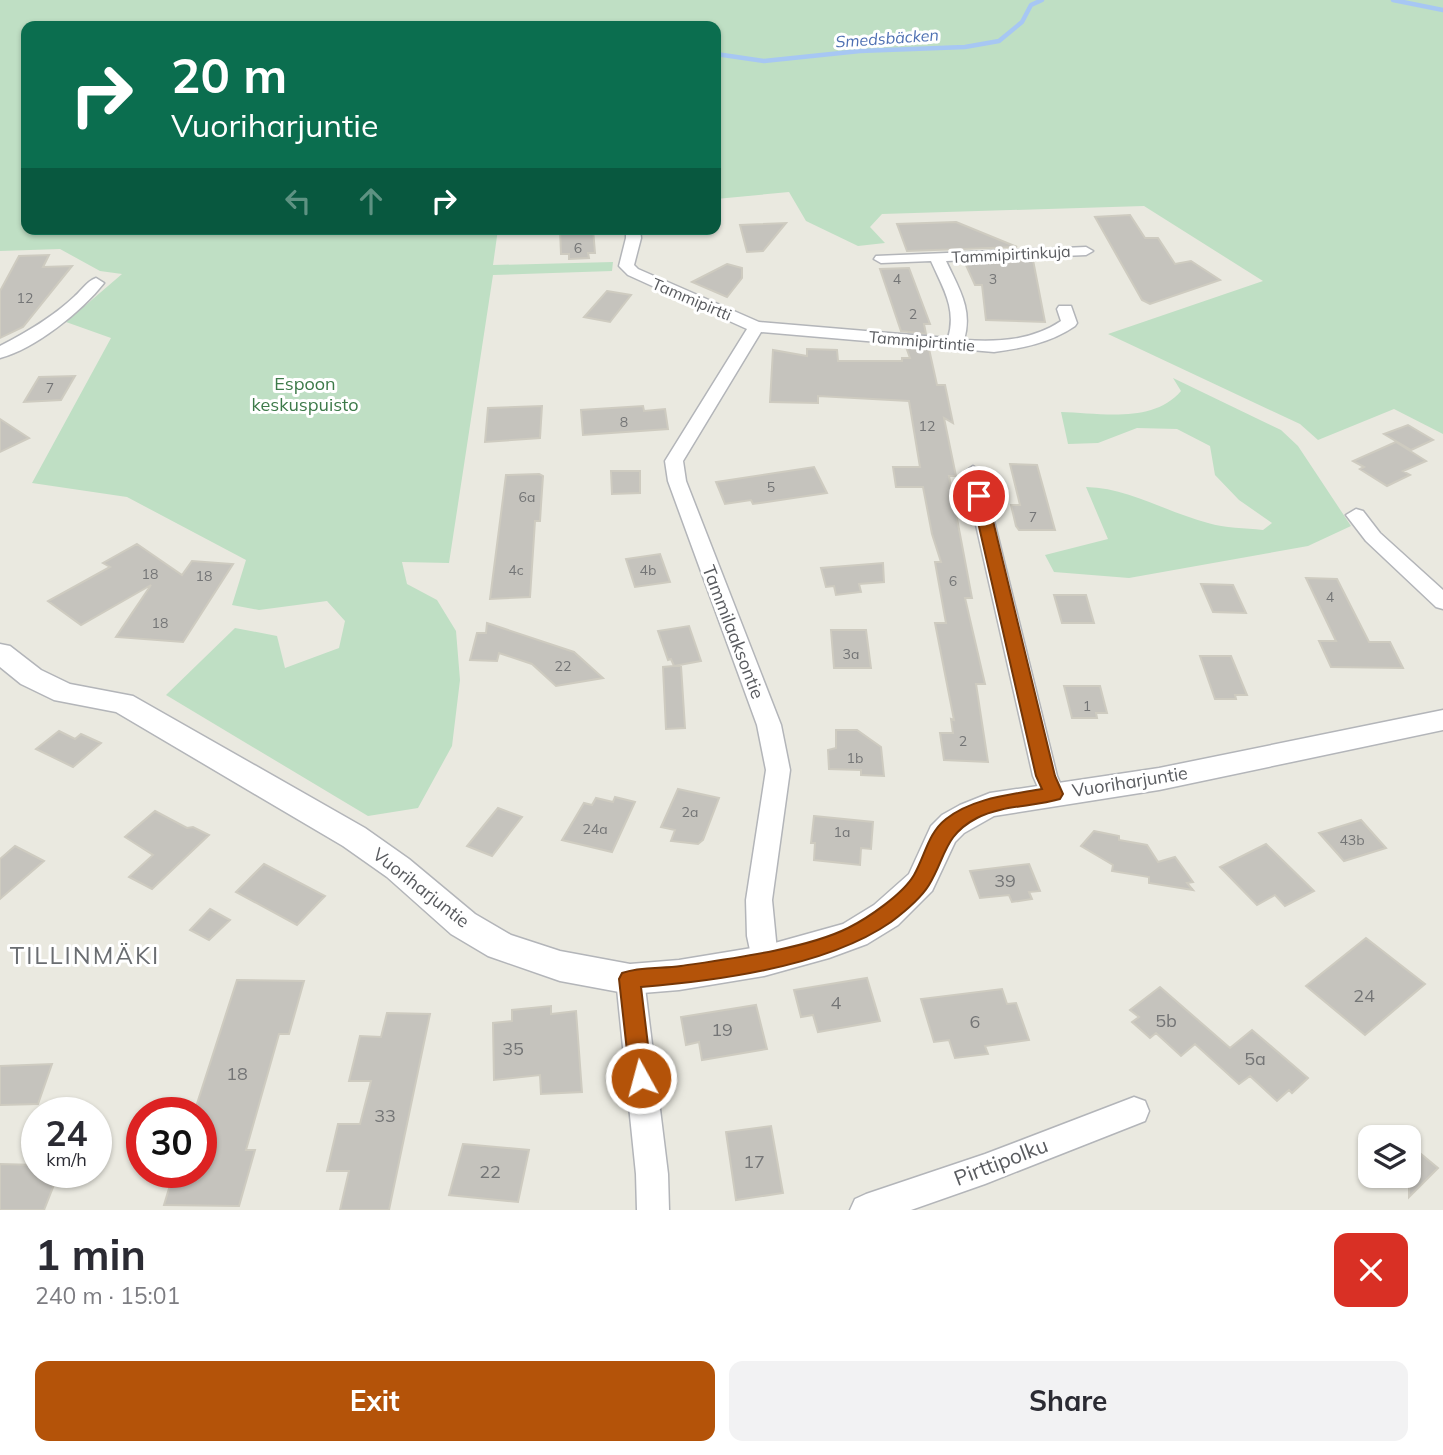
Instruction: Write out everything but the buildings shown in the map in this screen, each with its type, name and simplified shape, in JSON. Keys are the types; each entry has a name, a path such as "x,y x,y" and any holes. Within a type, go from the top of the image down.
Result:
{"street":[{"name":"Tammipirtti","path":"635,235 626,258 626,266 633,272 757,327"},
{"name":"Tammipirtinkuja","path":"881,260 1086,251"},
{"name":"Tammipirtinkuja","path":"937,258 956,299 961,322 954,344"},
{"path":"0,353 48,327 78,305 96,283"},
{"name":"Tammipirtintie","path":"757,327 994,347 1019,344 1045,336 1069,323 1065,309"},
{"name":"Tammilaaksontie","path":"757,327 674,461 677,481 769,725 778,770 759,900 764,961"},
{"path":"973,472 1045,776 1053,794"},
{"path":"1356,515 1373,537 1443,602"},
{"name":"Vuoriharjuntie","path":"4,662 64,693 123,703 354,837 398,868 463,924 500,946 560,966 630,979 679,975 764,961 829,944 855,934 886,915 921,882 942,835 971,813 990,806 1160,779 1443,720"},
{"path":"630,979 652,1174 653,1210"},
{"name":"Pirttipolku","path":"866,1210 985,1169 1134,1111"}],"green space":[{"name":"Espoon keskuspuisto","path":"0,0 1443,0 1443,434 1394,409 1318,440 1300,424 1108,334 1263,281 1144,206 882,214 870,227 885,243 858,246 806,221 789,192 721,199 721,21 21,21 21,235 497,235 493,265 613,262 612,271 493,275 449,563 402,562 407,584 437,600 456,631 460,680 452,746 418,808 368,816 166,695 235,628 277,636 285,668 339,648 345,621 327,601 259,610 232,605 246,560 127,497 32,483 111,338 66,322 122,274 100,271 60,249 0,251"},
{"path":"1173,378 1281,430 1298,446 1351,526 1308,546 1129,578 1054,572 1045,555 1108,539 1086,487 1117,491 1215,525 1263,530 1272,523 1239,500 1215,475 1210,446 1177,429 1137,428 1098,443 1068,444 1061,412 1125,414 1156,408 1181,391"}],"waterway":[{"name":"Smedsbäcken","path":"721,55 764,61 860,51 965,47 999,41 1022,22 1031,5 1042,0"},
{"name":"Smedsbäcken","path":"1393,0 1443,10"}],"district":[{"name":"TILLINMÄKI","path":"85,956"}],"route":[{"path":"641,1078 630,979 679,975 764,961 829,944 855,934 886,915 921,882 942,835 953,824 990,806 1053,794 1045,776 998,567 979,496"}]}
